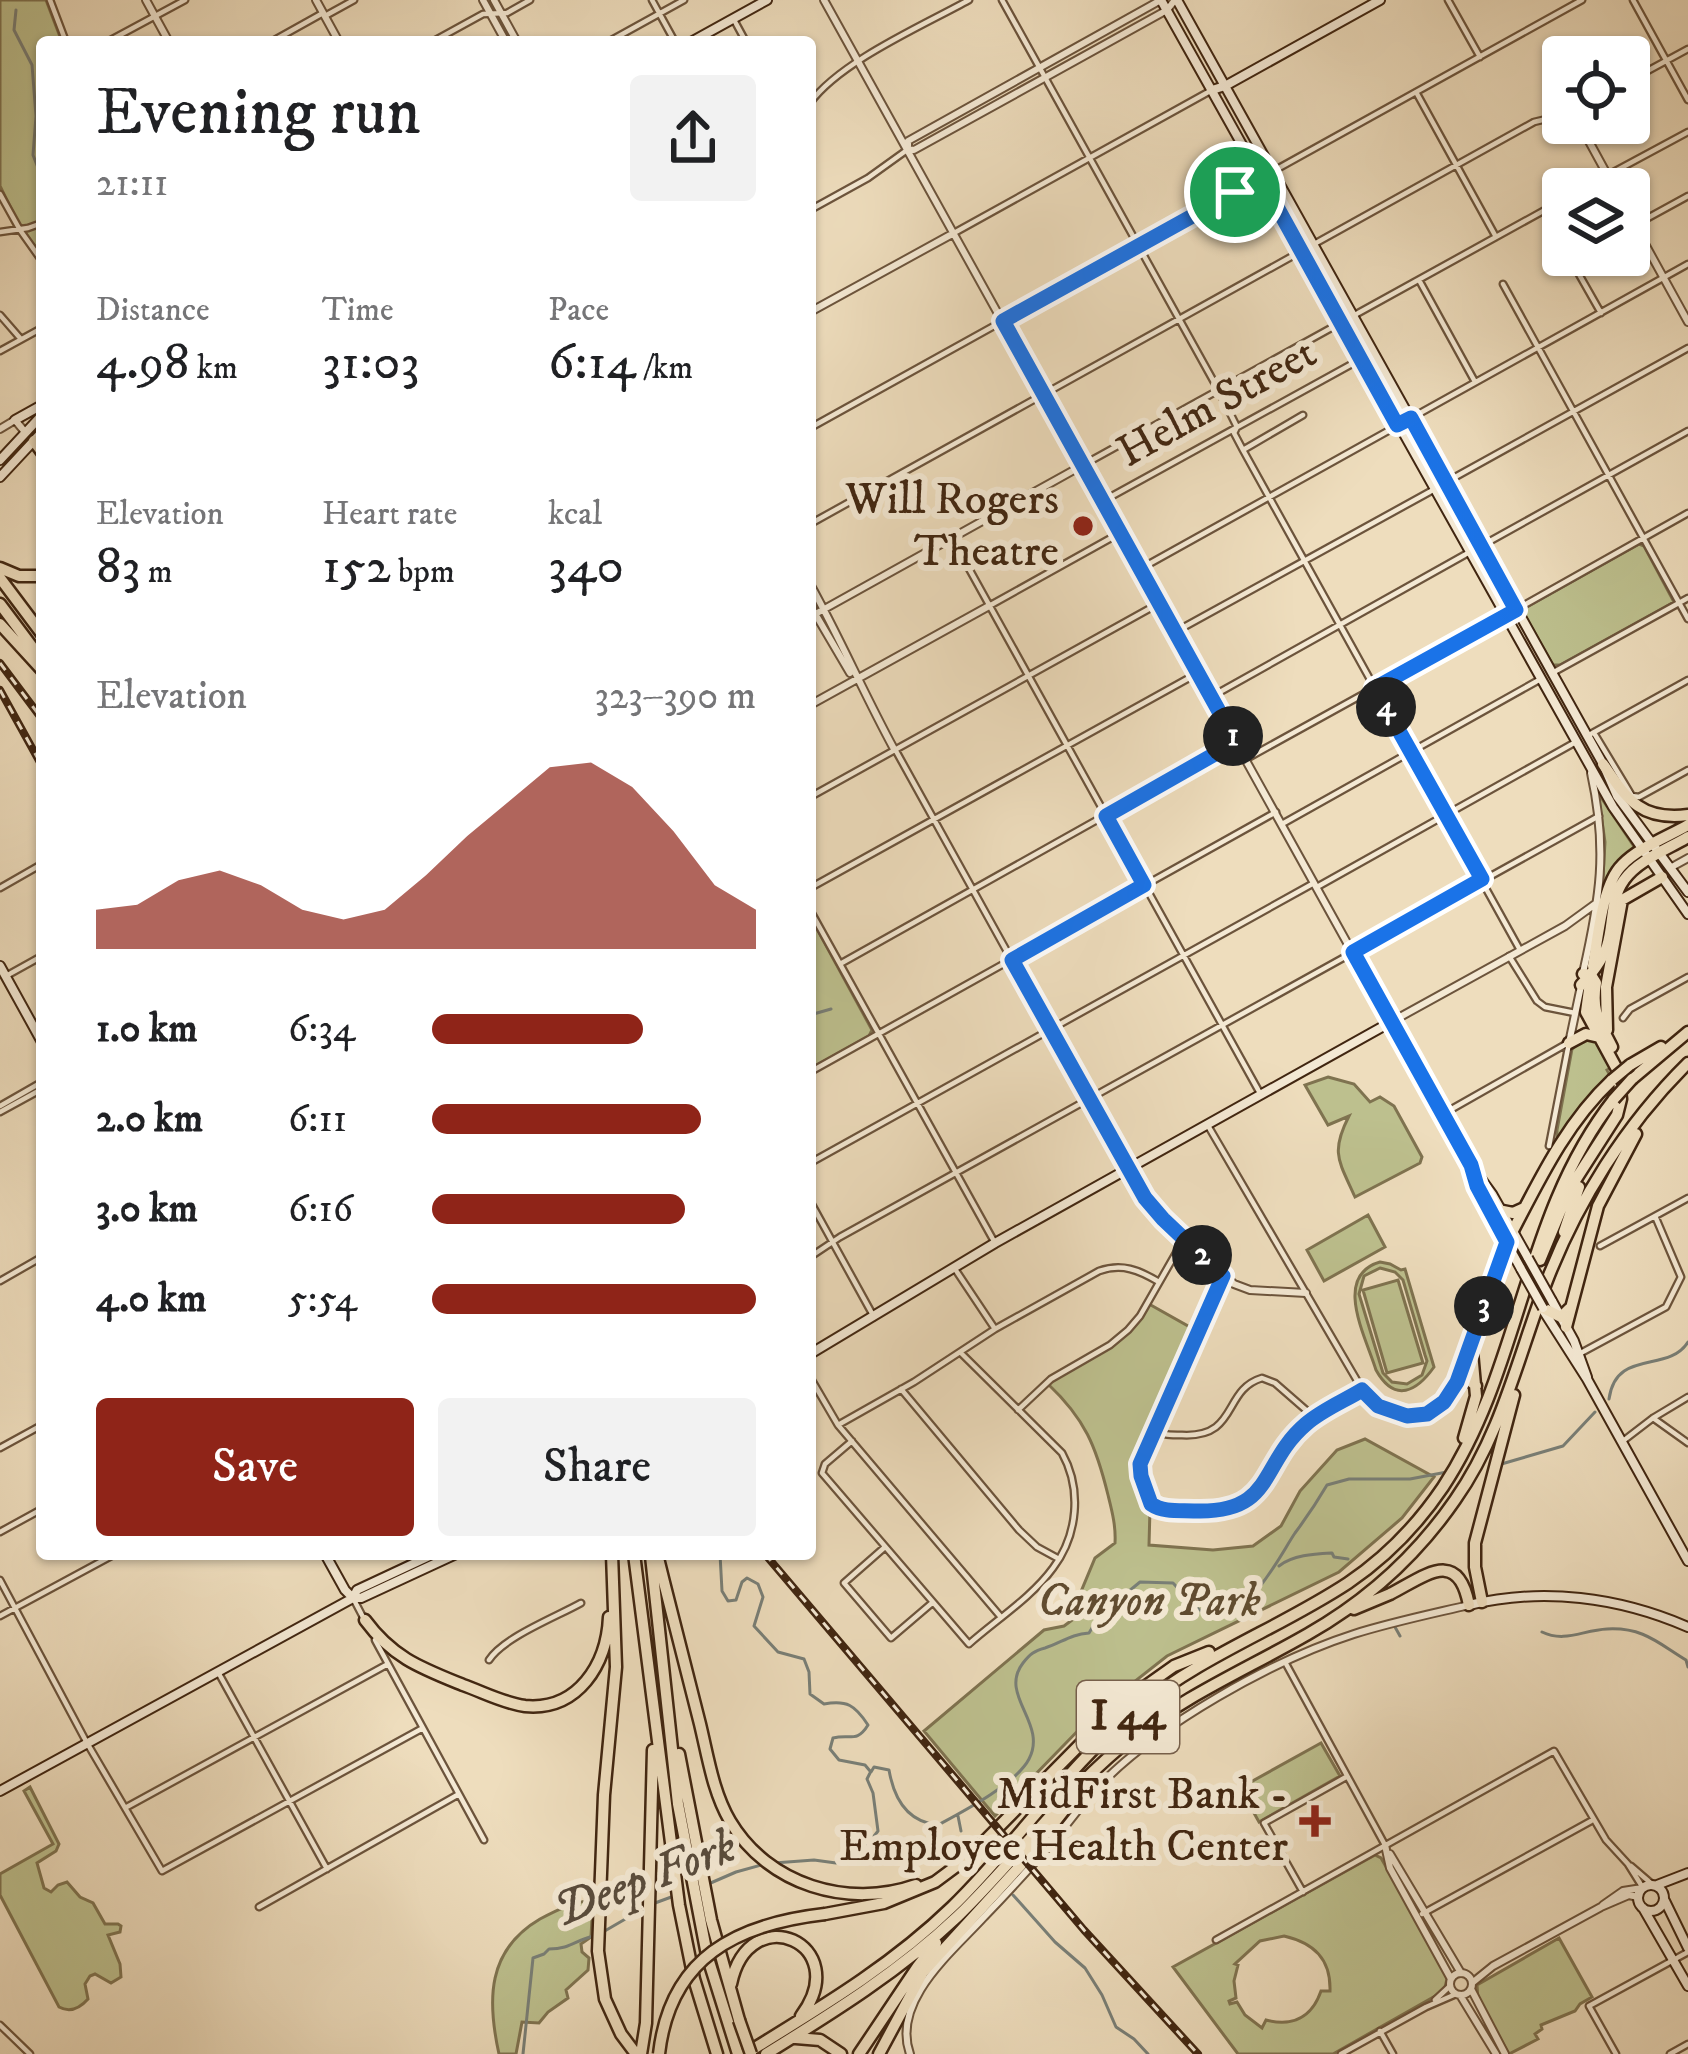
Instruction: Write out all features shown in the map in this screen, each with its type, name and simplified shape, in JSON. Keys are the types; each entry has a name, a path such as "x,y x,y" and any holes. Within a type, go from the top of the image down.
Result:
{"highway":[{"path":"0,568 36,576"},
{"path":"0,578 36,626"},
{"path":"0,604 36,652"},
{"path":"0,623 36,663"},
{"path":"1603,764 1635,805 1660,815 1688,815"},
{"path":"1598,1019 1619,886 1652,852 1688,825"},
{"path":"1598,902 1621,865 1688,837"},
{"path":"1611,1045 1606,996 1622,900 1665,873"},
{"path":"1517,1308 1570,1190 1619,1108 1621,1078 1585,1005 1585,978 1608,889"},
{"path":"1585,978 1607,949"},
{"path":"1476,1604 1475,1543 1490,1487 1493,1450 1512,1408 1520,1362 1576,1194 1627,1105 1627,1078 1593,1001 1596,983 1585,978"},
{"path":"1569,1043 1586,1034 1599,1037"},
{"path":"1510,1241 1566,1132 1587,1104 1630,1065 1684,1034"},
{"name":"I 44","path":"745,2054 864,1980 921,1936 1132,1712 1187,1672 1348,1583 1404,1534 1480,1418 1557,1193 1581,1145 1632,1079 1684,1034"},
{"path":"1559,1253 1598,1178 1688,1063"},
{"path":"1555,1312 1605,1189 1661,1092"},
{"path":"1502,1211 1513,1214 1526,1207"},
{"path":"1462,1448 1476,1386 1471,1341"},
{"path":"1457,1382 1468,1379 1476,1386"},
{"name":"I 44","path":"766,2054 890,1974 961,1913 1054,1810 1143,1729 1340,1614 1379,1585 1435,1527 1493,1450"},
{"path":"365,1620 388,1647 418,1666 514,1704 551,1703 585,1684 603,1655 611,1560"},
{"path":"611,1560 616,1667 604,1796 598,1951 611,2017 638,2054"},
{"path":"635,1560 683,1928 717,2054"},
{"path":"655,1560 668,1700 705,1922 745,2054"},
{"path":"656,1560 717,1794 742,1838 794,1880 836,1893 880,1894 957,1867"},
{"path":"1340,1614 1440,1570 1456,1574 1476,1604"},
{"path":"659,2054 674,2001 692,1973 728,1940 762,1924 903,1898 935,1882 957,1867 1119,1705 1174,1666 1267,1628"},
{"path":"638,2054 646,2023 654,1717"},
{"path":"879,2054 923,1972 1045,1838 1096,1768"},
{"path":"859,2054 918,1966 961,1913"},
{"path":"705,1922 729,1990 733,2022"},
{"path":"729,1990 734,1967 747,1948 770,1937 792,1940 808,1952 818,1980 815,1994 796,2023"},
{"path":"792,2038 820,2040 841,2054"}],"main road":[{"path":"702,36 767,0"},
{"path":"1161,0 1540,680 1586,737 1588,764 1613,807 1652,852"},
{"path":"1176,0 1617,796 1688,914"},
{"path":"1212,90 1380,0"},
{"path":"15,421 36,409"},
{"path":"0,460 36,441"},
{"path":"0,477 36,441"},
{"path":"1665,873 1688,892"},
{"path":"0,966 36,1031"},
{"path":"816,1351 995,1243 1391,1022 1502,1211 1510,1241 1524,1260"},
{"path":"1471,1165 1477,1186 1579,1354 1587,1379"},
{"path":"1471,1341 1510,1241"},
{"path":"1499,1262 1524,1260"},
{"path":"1555,1312 1688,1561"},
{"path":"328,1560 353,1598"},
{"path":"353,1598 357,1590 421,1560"},
{"path":"0,1791 353,1598 443,1560"},
{"path":"1476,1604 1544,1596 1588,1599 1640,1609 1688,1627"},
{"path":"1647,1889 1685,1875"},
{"path":"1643,1908 1656,1910 1685,1875"},
{"path":"1647,1889 1661,1890 1688,1950"},
{"path":"1647,1889 1643,1908 1688,1986"}],"street":[{"path":"50,0 64,36"},
{"path":"146,0 166,36"},
{"path":"119,36 185,0"},
{"path":"316,0 336,36"},
{"path":"283,36 354,0"},
{"path":"483,0 503,36"},
{"path":"494,0 514,36"},
{"path":"443,36 483,14 507,13 530,0"},
{"path":"652,0 671,36"},
{"path":"619,36 684,0"},
{"path":"824,0 1391,1022 1578,918 1598,902"},
{"path":"816,96 829,81 859,62 969,0"},
{"path":"1002,0 1520,950"},
{"path":"816,207 868,178 907,149 908,141 1161,0"},
{"path":"907,149 914,151 1167,10 1176,0"},
{"path":"1448,0 1480,56"},
{"path":"816,425 1582,0"},
{"path":"1633,0 1688,100"},
{"path":"733,18 743,36"},
{"path":"1650,70 1688,49"},
{"path":"816,309 1212,90"},
{"path":"1416,92 1496,237"},
{"path":"816,521 1542,119"},
{"path":"1623,168 1688,132"},
{"path":"0,194 36,253"},
{"path":"1650,217 1688,196"},
{"path":"816,614 1542,212"},
{"path":"0,232 36,225"},
{"path":"1650,252 1688,322"},
{"path":"1140,569 1688,264"},
{"path":"1580,276 1600,313"},
{"path":"1419,280 1475,382"},
{"path":"1503,284 1688,619"},
{"path":"0,316 22,339"},
{"path":"0,351 36,331"},
{"path":"1175,632 1688,347"},
{"name":"Helm Street","path":"1103,501 1361,358"},
{"path":"1243,449 1303,415"},
{"path":"0,429 15,421 36,439"},
{"path":"1211,697 1688,430"},
{"path":"1246,759 1688,513"},
{"path":"816,702 1120,532"},
{"path":"952,538 1261,1095"},
{"path":"816,595 856,680"},
{"path":"1282,824 1688,598"},
{"path":"816,794 1160,603"},
{"path":"816,621 856,680 1149,1204 1234,1284 1250,1290 1306,1293"},
{"path":"816,885 1198,673"},
{"path":"816,1160 1688,680"},
{"path":"1586,737 1632,796 1688,770"},
{"path":"840,964 1236,742"},
{"path":"1549,1146 1585,978 1602,866 1599,816 1588,764"},
{"path":"816,1069 1276,812"},
{"path":"816,1253 1599,816"},
{"path":"1665,873 1688,858"},
{"path":"0,888 36,867"},
{"path":"1578,918 1592,917 1594,927"},
{"path":"816,921 995,1243"},
{"path":"1509,956 1537,1001 1576,1013"},
{"path":"6,976 36,959"},
{"path":"1623,1018 1630,1009 1688,977"},
{"path":"1443,1114 1569,1043"},
{"path":"0,1109 36,1089"},
{"path":"1208,1124 1369,1399 1382,1408 1418,1416 1440,1406 1457,1382 1471,1341"},
{"path":"1600,1246 1688,1198"},
{"path":"816,1212 874,1317"},
{"path":"1579,1354 1666,1307 1681,1277 1655,1216"},
{"path":"1018,1410 1051,1379 1128,1330 1184,1239"},
{"path":"0,1280 36,1260"},
{"path":"954,1268 995,1329"},
{"path":"838,1425 1105,1268 1129,1268 1159,1282"},
{"path":"1223,1276 1139,1471 1151,1504 1162,1510 1219,1511 1244,1504 1300,1430 1362,1390"},
{"path":"852,1442 825,1464 824,1476 969,1643 1036,1586 1059,1559 1071,1529 1075,1498 1063,1453 960,1352"},
{"path":"1154,1432 1197,1436 1211,1432 1249,1383 1262,1378 1275,1383 1314,1418"},
{"path":"816,1387 838,1425 1000,1616"},
{"path":"901,1389 1019,1530 1059,1559"},
{"path":"1623,1441 1688,1397"},
{"path":"1653,1418 1688,1444"},
{"path":"0,1448 36,1428"},
{"path":"0,1532 36,1512"},
{"path":"885,1547 844,1583 891,1638 932,1603"},
{"path":"0,1616 104,1560"},
{"path":"0,1580 162,1871 423,1728"},
{"path":"353,1598 484,1840"},
{"path":"489,1660 515,1639 581,1603"},
{"path":"910,2054 906,2026 927,1981 1099,1785 1172,1726 1286,1662 1354,1634 1476,1604"},
{"path":"1286,1662 1421,1915 1450,1983 1503,2054"},
{"path":"125,1808 388,1664"},
{"path":"218,1672 326,1869"},
{"path":"1216,1940 1554,1751 1606,1840 1647,1889"},
{"path":"1303,1892 1264,1822 1346,1777"},
{"path":"259,1906 459,1794"},
{"path":"1421,1915 1594,1820"},
{"path":"1426,2007 1450,1983 1468,1980 1623,1892 1647,1889"},
{"path":"1421,1915 1468,1980 1503,2054"},
{"path":"1616,2054 1589,2006 1688,1950"},
{"path":"1341,2054 1458,1994 1468,1980"},
{"path":"0,2025 30,2054"},
{"path":"1380,2031 1393,2054"},
{"path":"1670,2054 1688,2044"}],"green space":[{"path":"0,0 46,0 60,36 36,36 36,248 0,186"},
{"path":"1639,544 1674,602 1553,665 1525,608"},
{"path":"1598,793 1635,848 1602,893 1605,842"},
{"path":"816,927 872,1030 816,1066"},
{"path":"1585,1038 1595,1038 1612,1067 1607,1070 1611,1077 1557,1144 1572,1049"},
{"path":"1328,1077 1354,1084 1370,1102 1380,1097 1394,1106 1422,1157 1420,1163 1355,1197 1338,1148 1349,1116 1328,1125 1305,1085"},
{"path":"1368,1215 1385,1247 1324,1281 1307,1250"},
{"path":"1380,1262 1405,1269 1434,1367 1406,1390 1383,1381 1360,1325 1355,1294 1366,1269","holes":["1380,1268 1403,1280 1427,1361 1422,1375 1407,1384 1392,1382 1383,1373 1359,1294 1364,1276"]},
{"path":"1398,1280 1423,1363 1387,1373 1363,1290"},
{"name":"Canyon Park","path":"1149,1304 1195,1330 1137,1459 1150,1509 1149,1545 1213,1550 1253,1546 1281,1526 1300,1491 1337,1450 1365,1439 1434,1477 1402,1518 1339,1572 1167,1656 1097,1711 995,1816 924,1731 1044,1630 1064,1626 1091,1606 1080,1594 1095,1558 1115,1543 1112,1513 1087,1434 1048,1384 1117,1341"},
{"path":"1321,1743 1340,1776 1259,1822 1240,1788"},
{"path":"30,1787 59,1844 37,1863 44,1888 51,1892 67,1882 93,1903 105,1924 121,1926 120,1932 108,1935 121,1977 111,1983 90,1976 85,1984 88,1999 71,2009 59,2007 0,1895 0,1874 53,1844 24,1791"},
{"path":"1375,1855 1448,1975 1444,1991 1333,2054 1238,2054 1173,1967","holes":["1284,1936 1324,1961 1330,1991 1321,1991 1300,2018 1266,2020 1262,2028 1237,2002 1230,2004 1236,1998 1235,1964 1260,1941"]},
{"path":"593,1900 591,1937 581,1944 589,1958 588,1970 566,1990 568,1998 539,2023 522,2022 516,2054 499,2054 493,1996 495,1978 510,1946 540,1919"},
{"path":"1559,1938 1592,1997 1575,2011 1541,2025 1535,2034 1538,2039 1509,2054 1478,2000 1477,1985"}],"waterway":[{"path":"16,10 14,30 32,65 36,116"},
{"path":"36,116 36,163"},
{"path":"816,1013 831,1009"},
{"name":"Deep Fork","path":"1609,1399 1621,1373 1679,1352 1688,1342"},
{"name":"Deep Fork","path":"1498,1465 1563,1446 1595,1412"},
{"name":"Deep Fork","path":"871,1772 874,1767 889,1770 894,1790 910,1814 938,1825 1001,1787 1029,1759 1033,1733 1016,1686 1017,1675 1032,1653 1089,1633 1140,1582 1173,1583 1200,1610 1216,1615 1231,1612 1269,1575 1327,1485 1447,1472"},
{"path":"1279,1566 1318,1554 1348,1559"},
{"path":"720,1560 722,1591 728,1601 736,1600 747,1578 758,1584 763,1597 754,1626 778,1652 804,1659 810,1694 824,1704 850,1706 868,1725 853,1737 833,1738 830,1749 839,1760 865,1765 870,1771"},
{"path":"1395,1627 1400,1636"},
{"path":"1542,1632 1558,1636 1607,1629 1631,1631 1667,1648 1686,1660 1688,1667"},
{"name":"Deep Fork","path":"774,1863 836,1863 868,1844 878,1831 867,1779 870,1773"},
{"path":"958,1816 961,1831"},
{"name":"Deep Fork","path":"706,1885 765,1864"},
{"path":"1013,1895 1085,1968 1116,2027 1148,2054"},
{"name":"Deep Fork","path":"655,1903 674,1896"},
{"name":"Deep Fork","path":"603,1932 646,1907"},
{"name":"Deep Fork","path":"523,2054 533,1958 594,1936"}],"railway":[{"path":"0,663 36,711"},
{"path":"0,690 36,755"},
{"path":"770,1560 1084,1930 1198,2054"}],"place":[{"name":"Will Rogers Theatre","path":"1083,526"},
{"name":"MidFirst Bank - Employee Health Center","path":"1315,1821"}],"route":[{"path":"1261,178 1397,425 1411,418 1516,610 1375,688 1482,879 1353,952 1471,1165 1507,1242 1457,1382 1440,1406 1423,1415 1407,1416 1378,1406 1362,1390 1306,1423 1244,1504 1219,1511 1162,1510 1151,1504 1140,1464 1223,1276 1145,1198 1012,960 1144,885 1106,816 1236,742 1003,321 1235,192 1261,178"}]}
